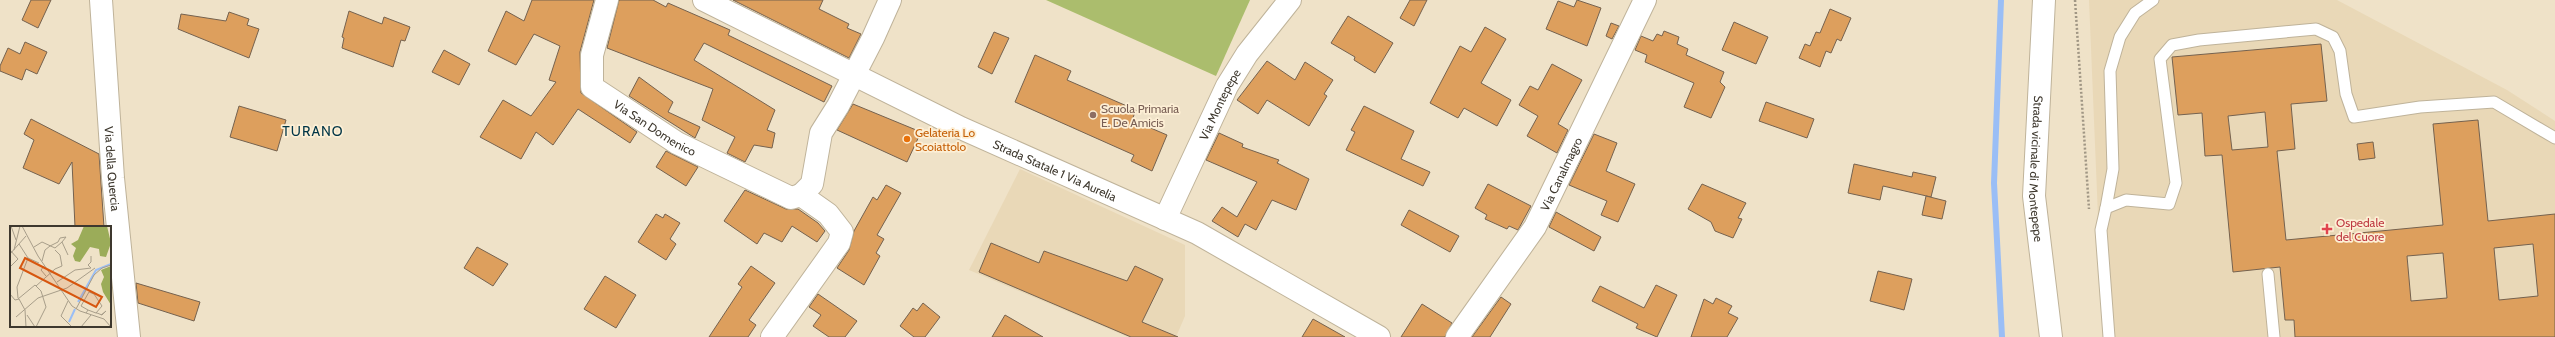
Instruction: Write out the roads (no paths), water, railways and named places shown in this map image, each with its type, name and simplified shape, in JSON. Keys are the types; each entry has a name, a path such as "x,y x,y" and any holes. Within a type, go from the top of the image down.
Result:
{"street":[{"name":"Via della Quercia","path":"102,0 113,178 129,337"},
{"name":"Via San Domenico","path":"607,0 592,55 592,87 677,143 791,198 801,195"},
{"name":"Strada Statale 1 Via Aurelia","path":"704,0 853,76 961,128 1197,233 1379,337"},
{"path":"772,337 839,243 842,232 828,214 801,195 812,184 821,133 853,76 890,0"},
{"name":"Via Montepepe","path":"1165,219 1227,86 1247,54 1290,0"},
{"name":"Via Canalmagro","path":"1456,337 1535,227 1645,0"},
{"name":"Strada vicinale di Montepepe","path":"2044,0 2034,196 2051,337"}],"lane":[{"path":"2109,337 2101,230 2113,169 2110,71 2120,37 2135,13 2153,0"},
{"path":"2106,208 2126,200 2169,204 2176,182 2160,59 2172,45 2199,40 2316,29 2333,37 2340,51 2346,94 2354,117 2420,106 2494,102 2555,138"},
{"path":"2268,274 2274,337"}],"waterway":[{"path":"2001,0 1994,183 2002,337"}],"place":[{"name":"Scuola Primaria E. De Amicis","path":"1093,115"},
{"name":"Gelateria Lo Scoiattolo","path":"907,139"},
{"name":"Ospedale del Cuore","path":"2327,229"}],"district":[{"name":"TURANO","path":"313,131"}]}
